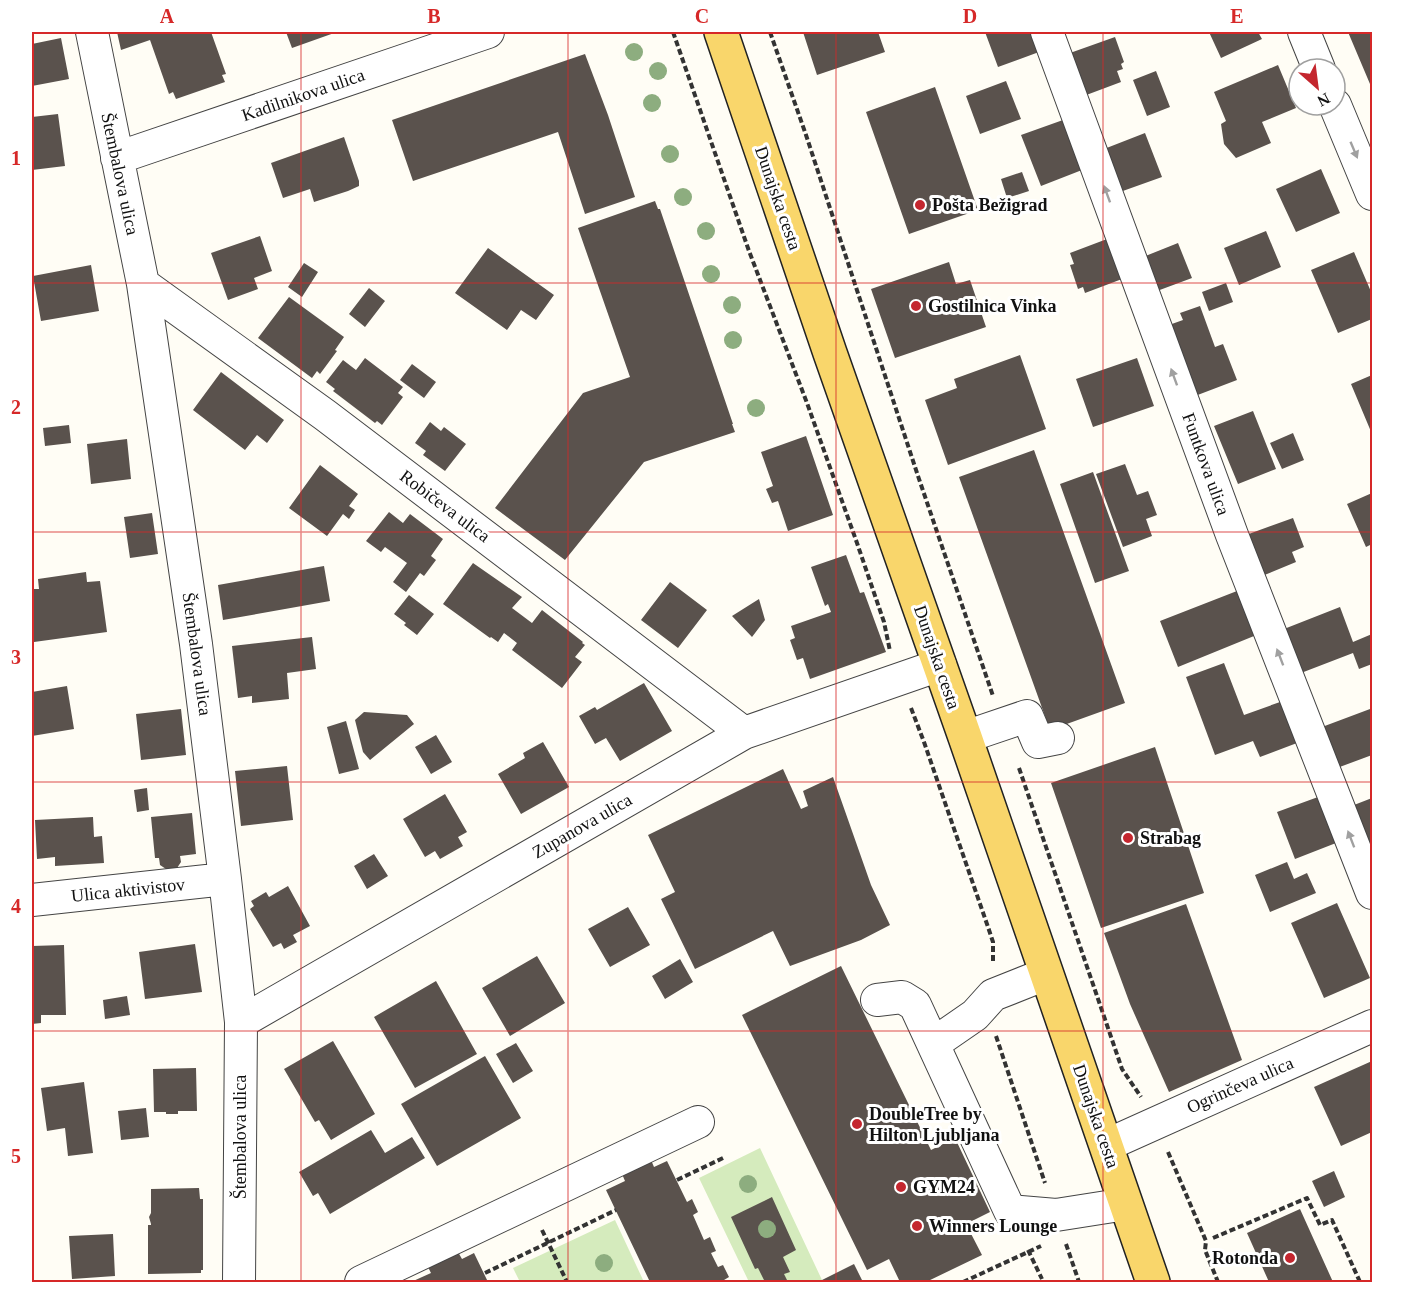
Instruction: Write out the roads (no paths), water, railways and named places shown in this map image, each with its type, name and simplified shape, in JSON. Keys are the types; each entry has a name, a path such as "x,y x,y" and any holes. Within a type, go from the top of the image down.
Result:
{"main road":[{"name":"Dunajska cesta","path":"721,32 833,362 1153,1282"}],"street":[{"name":"Štembalova ulica","path":"92,32 143,284 196,644 225,879 241,1022 239,1282"},
{"name":"Kadilnikova ulica","path":"117,158 488,32"},
{"name":"Funtkova ulica","path":"1047,32 1232,536 1372,893"},
{"path":"1304,32 1314,57"},
{"path":"1340,117 1372,194"},
{"name":"Robičeva ulica","path":"143,284 334,422 744,733"},
{"name":"Zupanova ulica","path":"241,1022 744,733 940,665"},
{"path":"965,737 1027,716 1038,742 1058,738"},
{"name":"Ulica aktivistov","path":"32,900 225,879"},
{"path":"933,1044 975,1015 993,995 1046,974"},
{"path":"877,1000 902,997 915,1005 1010,1211 1056,1215 1126,1204"},
{"name":"Ogrinčeva ulica","path":"1107,1145 1372,1026"},
{"path":"361,1282 698,1122"}],"place":[{"name":"Pošta Bežigrad","path":"920,205"},
{"name":"Gostilnica Vinka","path":"916,306"},
{"name":"Strabag","path":"1128,838"},
{"name":"DoubleTree by Hilton Ljubljana","path":"857,1124"},
{"name":"GYM24","path":"901,1187"},
{"name":"Winners Lounge","path":"917,1226"},
{"name":"Rotonda","path":"1290,1258"}]}
